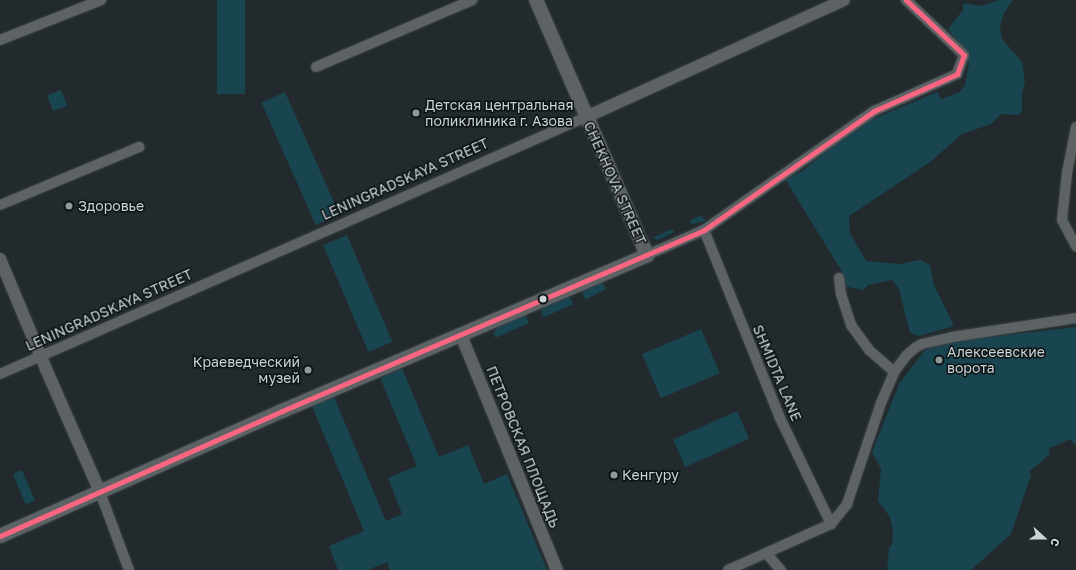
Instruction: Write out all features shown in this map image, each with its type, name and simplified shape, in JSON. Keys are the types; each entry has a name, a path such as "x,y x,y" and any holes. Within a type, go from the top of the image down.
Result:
{"main road":[{"name":"CHEKHOVA STREET","path":"536,0 647,255"},
{"path":"0,536 282,411 647,255"}],"street":[{"path":"0,40 101,0"},
{"path":"316,67 472,0"},
{"name":"LENINGRADSKAYA STREET","path":"0,374 586,117 844,0"},
{"path":"647,255 704,230 874,111 956,74 964,56 906,0"},
{"path":"1076,127 1067,173 1062,220 1076,246"},
{"path":"0,205 139,147"},
{"name":"SHMIDTA LANE","path":"704,230 780,418 830,524"},
{"path":"0,259 40,356 100,492 129,570"},
{"path":"839,278 841,294 851,325 869,350 894,372"},
{"path":"728,570 830,524 848,504 881,403 894,372 907,355 915,348 922,344 952,337 1076,318"},
{"name":"ПЕТРОВСКАЯ ПЛОЩАДЬ","path":"462,335 557,570"},
{"path":"766,553 781,570"}],"shaded area":[{"path":"217,0 245,0 245,94 217,94"},
{"path":"999,0 1013,0 1004,13 1000,26 1002,39 1022,62 1025,81 1022,95 1022,112 1017,115 1001,114 991,124 962,134 930,162 849,216 850,233 866,261 900,264 920,260 930,265 934,285 954,326 919,336 910,333 899,289 892,280 868,285 864,290 843,286 841,270 785,179 801,172 829,149 871,120 937,92 941,99 960,92 965,85 969,64 967,53 948,29 963,10 963,3 981,6"},
{"path":"61,90 67,106 53,111 47,95"},
{"path":"285,92 340,214 316,225 261,103"},
{"path":"701,215 706,221 692,224 689,221"},
{"path":"672,229 674,232 658,240 652,238"},
{"path":"347,235 392,342 368,352 323,245"},
{"path":"602,281 606,289 586,299 582,291"},
{"path":"569,295 573,304 544,317 540,308"},
{"path":"525,314 529,323 495,338 494,333 497,327"},
{"path":"1076,327 1076,445 1070,439 1048,449 1050,454 1029,472 1031,475 1011,534 971,570 887,570 889,547 892,545 893,532 890,517 878,501 881,469 872,452 899,384 925,350 955,341"},
{"path":"701,329 720,373 661,398 642,354"},
{"path":"402,368 439,457 468,445 484,484 507,474 547,570 390,570 387,562 368,570 338,570 329,546 364,531 312,406 334,397 386,521 402,514 388,478 417,466 380,378"},
{"path":"737,411 749,438 685,467 673,439"},
{"path":"22,470 35,500 26,504 13,474"}],"transit line":[{"path":"0,536 282,411 704,230 874,111 957,74 964,55 906,0"}],"place":[{"name":"Детская центральная поликлиника г. Азова","path":"416,113"},
{"name":"Здоровье","path":"69,206"},
{"name":"Алексеевские ворота","path":"939,360"},
{"name":"Краеведческий музей","path":"308,370"},
{"name":"Кенгуру","path":"614,475"}]}
